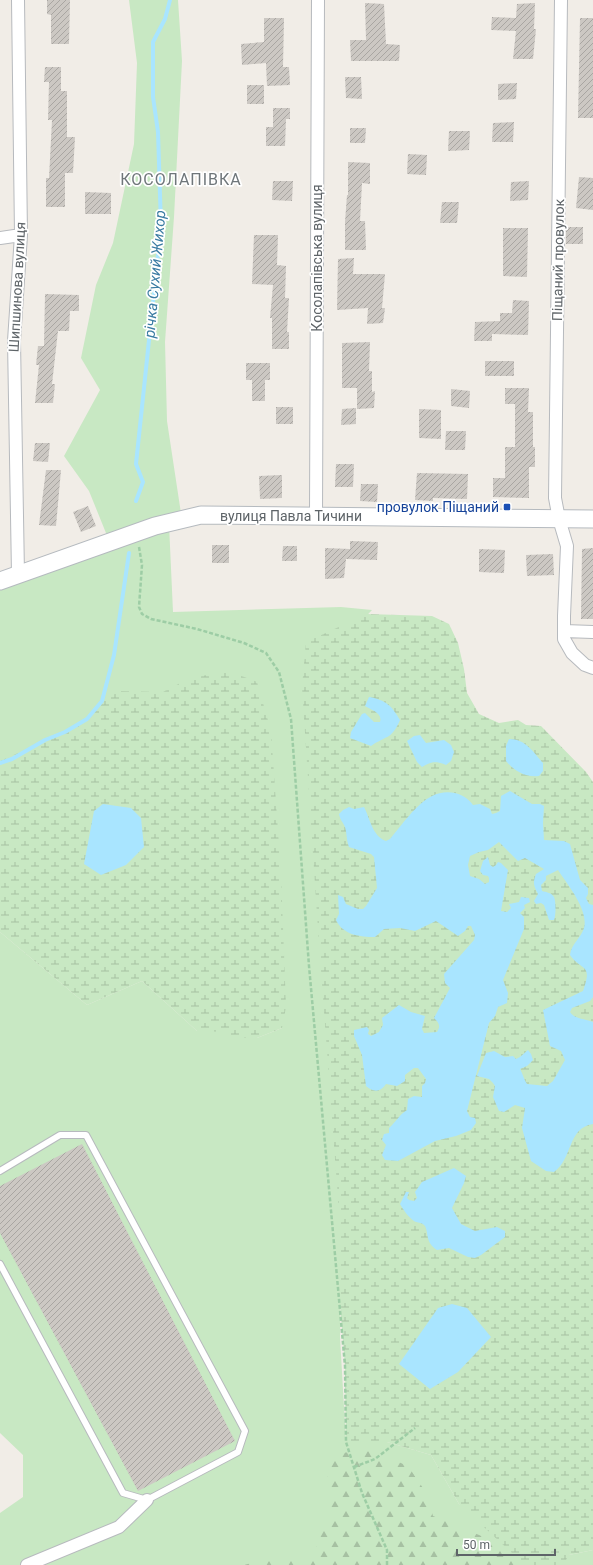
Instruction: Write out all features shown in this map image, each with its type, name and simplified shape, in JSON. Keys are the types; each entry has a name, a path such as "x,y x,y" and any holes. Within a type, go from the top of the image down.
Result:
{"main road":[{"name":"вулиця Павла Тичини","path":"0,581 155,526 201,516 593,519"}],"street":[{"name":"Шипшинова вулиця","path":"18,0 21,235 14,341 18,574"},
{"name":"Косолапівська вулиця","path":"316,516 318,0"},
{"name":"Піщаний провулок","path":"561,0 556,498 559,519 567,546 564,639 572,653 585,665 593,668"},
{"path":"0,238 21,235"},
{"path":"564,631 593,632"},
{"path":"27,1565 119,1526 147,1500"}],"lane":[{"path":"0,1171 60,1135 86,1135 245,1430 238,1452 147,1500 123,1493 0,1264"}],"path":[{"path":"137,532 142,565 139,607 142,614 151,619 197,629 244,643 266,653 279,672 292,719 309,966 345,1366 346,1442 362,1493 387,1550 387,1565"},
{"path":"354,1467 375,1459 415,1428"}],"green space":[{"path":"129,0 178,0 182,61 174,217 165,342 167,421 182,520 169,524 173,612 341,607 372,610 312,674 342,1213 340,1337 346,1442 387,1442 431,1455 459,1504 569,1555 593,1550 593,1565 0,1565 0,1513 23,1497 23,1455 0,1433 0,932 87,1005 142,981 197,1031 224,1031 257,1038 282,1028 163,692 97,712 67,731 0,763 0,583 112,537 106,533 89,491 64,456 100,390 81,358 96,285 113,243 134,144 137,63"},
{"path":"367,614 432,616 449,624 458,643 464,669 467,693 479,714 499,723 518,720 526,725 541,726 586,772 593,782 593,1550 569,1555 563,1565 525,1565 459,1504 431,1455 387,1442 346,1442 345,1366 339,1291 341,1239 302,687 306,642"},
{"path":"226,670 257,682 271,731 281,874 286,1007 282,1028 257,1038 230,1037 224,1032 197,1031 142,981 87,1005 0,932 0,761 61,734 93,714 102,701 120,691 163,692 186,680"},
{"path":"372,1451 408,1466 427,1494 433,1516 496,1542 520,1565 244,1565 255,1562 312,1558 329,1514 327,1466 337,1453"}],"water":[{"path":"369,697 388,704 400,720 396,728 388,737 371,746 350,738 351,732 362,714 365,713 374,722 380,722 380,716 365,706"},
{"path":"420,735 426,743 444,740 451,745 454,752 451,761 446,765 434,762 422,767 417,762 407,741 414,736"},
{"path":"509,739 520,741 525,744 543,763 543,771 539,776 525,775 513,768 506,761 506,746"},
{"path":"510,791 532,804 540,804 544,806 544,840 564,841 570,844 580,880 588,888 586,898 589,904 593,905 593,997 590,1001 572,1008 570,1012 577,1017 593,1022 593,1124 579,1131 574,1138 564,1160 554,1172 546,1171 531,1161 522,1128 525,1108 515,1105 504,1112 499,1111 493,1097 495,1086 489,1079 477,1076 486,1053 494,1051 505,1057 513,1056 516,1059 528,1050 533,1060 527,1066 520,1069 527,1084 547,1086 553,1081 565,1060 561,1051 550,1046 543,1010 583,991 587,976 585,969 570,955 572,948 583,932 585,921 580,905 572,890 558,870 546,876 546,880 541,885 542,891 549,893 555,899 554,920 549,920 544,905 541,903 536,904 534,901 538,894 534,886 535,877 536,874 544,869 525,858 518,861 499,842 488,850 470,856 468,865 470,876 479,879 485,884 489,882 488,876 483,875 480,871 483,861 488,857 490,865 493,867 498,862 508,870 501,911 507,912 511,908 509,904 519,902 521,897 529,898 530,902 524,905 525,908 520,913 524,917 524,929 503,980 508,993 507,1003 498,1007 495,1016 489,1023 467,1111 470,1117 475,1118 476,1123 471,1130 456,1136 435,1141 398,1161 385,1160 382,1155 386,1145 382,1140 384,1134 389,1133 389,1128 407,1110 408,1099 414,1096 422,1097 422,1086 426,1079 418,1068 414,1068 405,1075 405,1081 397,1086 386,1084 384,1087 376,1091 366,1086 362,1055 354,1036 354,1030 367,1027 369,1030 368,1034 371,1036 379,1032 383,1025 382,1018 399,1005 411,1012 425,1016 422,1029 424,1033 437,1032 439,1025 434,1018 450,988 445,983 444,974 474,940 475,935 471,926 468,926 465,931 458,936 436,921 415,931 400,928 384,929 375,937 358,936 343,929 336,920 339,914 338,895 343,897 346,904 358,909 363,909 377,888 374,857 371,854 349,847 345,827 339,814 349,807 354,809 364,807 374,831 381,839 386,841 390,839 420,804 432,796 449,792 454,793 465,797 473,805 480,804 490,809 492,814 500,811 501,796"},
{"path":"103,804 131,808 141,818 144,847 126,865 101,875 84,864 94,811"},
{"path":"454,1168 466,1176 452,1208 461,1224 475,1231 497,1227 505,1231 505,1237 475,1258 468,1257 449,1248 437,1250 429,1241 425,1226 415,1222 400,1204 406,1192 409,1192 407,1198 414,1201 417,1198 415,1192 422,1182"},
{"path":"452,1304 467,1308 491,1337 458,1372 430,1389 399,1364 438,1308"}],"building":[{"path":"47,0 70,0 69,44 51,44 51,15 47,14"},
{"path":"365,3 384,4 386,44 400,45 399,61 351,61 350,40 366,40"},
{"path":"535,3 534,29 536,29 533,59 513,59 516,31 491,30 492,17 516,18 517,4"},
{"path":"264,18 284,18 283,67 289,67 290,85 267,86 266,63 242,65 241,44 264,42"},
{"path":"580,18 593,18 593,118 578,118"},
{"path":"45,67 61,67 61,91 67,91 67,137 75,137 73,173 65,173 65,207 46,207 46,178 49,178 52,120 48,120 49,82 44,82"},
{"path":"345,77 361,77 362,99 346,98"},
{"path":"517,83 516,99 498,100 498,84"},
{"path":"247,85 264,85 264,104 247,104"},
{"path":"273,108 290,108 290,119 286,119 285,146 266,146 266,127 273,127"},
{"path":"514,122 513,142 492,142 493,123"},
{"path":"350,128 366,128 365,143 350,143"},
{"path":"449,131 470,131 469,150 448,151"},
{"path":"408,154 427,155 426,175 407,174"},
{"path":"348,162 370,163 370,184 362,183 360,221 365,221 366,250 345,250"},
{"path":"579,177 593,178 593,210 576,208"},
{"path":"273,181 293,181 292,201 272,200"},
{"path":"529,181 528,200 510,201 511,182"},
{"path":"85,192 111,193 111,214 85,214"},
{"path":"442,202 459,202 457,223 440,223"},
{"path":"566,227 583,227 583,244 566,244"},
{"path":"503,228 528,228 527,277 503,276"},
{"path":"254,235 278,235 277,265 286,266 285,298 289,298 287,332 289,332 289,349 272,349 272,318 270,318 273,285 252,284"},
{"path":"354,258 353,274 385,274 382,308 385,308 383,323 367,324 368,308 337,310 338,259"},
{"path":"45,294 79,295 79,311 70,311 69,331 58,331 52,384 55,384 53,403 35,403 39,365 36,365 38,346 44,346"},
{"path":"513,300 529,301 528,335 492,334 492,341 474,341 475,322 500,321 500,313 512,313"},
{"path":"370,342 369,371 372,371 372,392 375,391 374,408 357,409 357,388 342,388 342,343"},
{"path":"485,361 514,361 514,376 485,376"},
{"path":"246,363 270,363 270,380 265,380 265,401 252,401 252,380 246,380"},
{"path":"505,388 529,388 528,412 533,412 533,447 535,447 535,467 529,467 529,498 493,497 493,478 505,478 505,447 515,447 515,404 505,404"},
{"path":"451,389 470,391 469,408 451,406"},
{"path":"276,407 293,407 293,424 276,424"},
{"path":"356,408 356,424 341,425 342,409"},
{"path":"419,409 441,410 441,439 419,438"},
{"path":"446,431 466,431 465,450 445,450"},
{"path":"35,443 50,443 48,462 33,461"},
{"path":"336,464 354,464 353,487 335,487"},
{"path":"46,470 61,470 56,526 39,525"},
{"path":"417,473 468,474 467,499 433,498 433,501 415,500"},
{"path":"282,475 282,498 260,499 259,476"},
{"path":"361,484 378,484 377,502 360,501"},
{"path":"88,506 96,526 81,532 73,512"},
{"path":"350,541 378,542 377,560 346,559 344,578 325,579 325,548 350,549"},
{"path":"212,545 229,545 229,563 212,563"},
{"path":"283,546 297,546 297,561 282,561"},
{"path":"593,548 593,619 581,619 582,549"},
{"path":"479,549 505,550 504,573 479,572"},
{"path":"553,554 554,575 527,576 526,555"},
{"path":"82,1144 235,1441 138,1491 0,1233 0,1186"}],"waterway":[{"name":"річка Сухий Жихор","path":"136,501 143,482 136,464 161,226 158,132 153,97 153,42 165,19 170,0"},
{"name":"річка Сухий Жихор","path":"0,763 12,759 45,740 65,732 87,719 102,701 114,655 129,553"}],"place":[{"name":"провулок Піщаний","path":"507,507"}],"district":[{"name":"КОСОЛАПІВКА","path":"181,179"}]}
